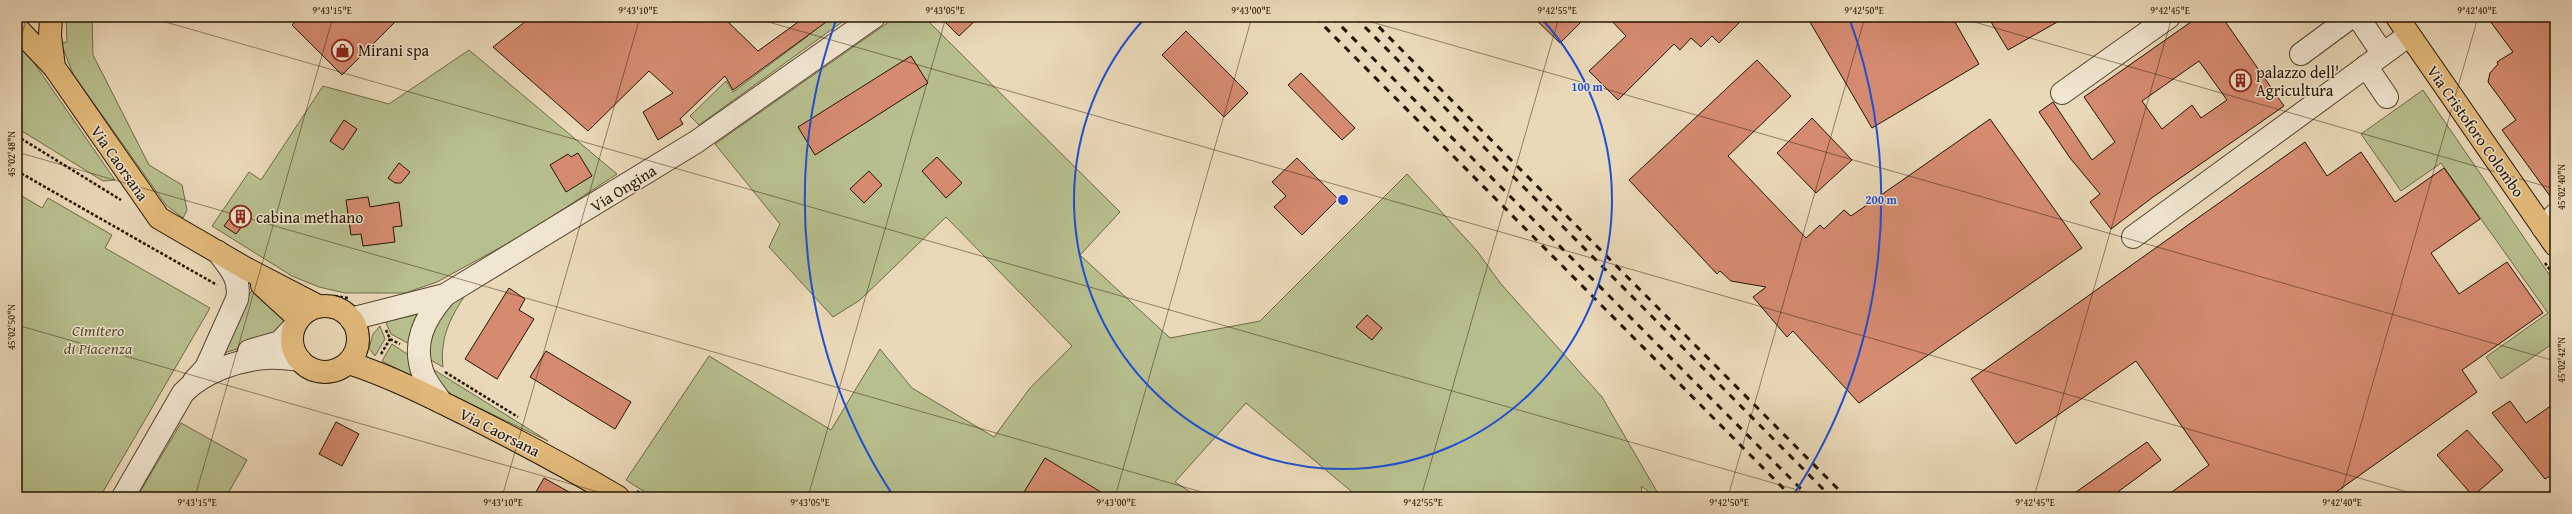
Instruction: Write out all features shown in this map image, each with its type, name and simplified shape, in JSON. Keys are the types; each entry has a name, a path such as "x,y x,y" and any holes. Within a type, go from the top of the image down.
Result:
{"main road":[{"name":"Via Caorsana","path":"51,17 50,36 54,67 159,218 245,268"},
{"name":"Via Cristoforo Colombo","path":"2404,23 2551,230"},
{"path":"17,28 54,67"},
{"path":"245,268 318,306 340,309 354,324 363,356 379,366"},
{"path":"245,268 297,323"},
{"path":"318,306 308,311 297,323 292,339 294,350 300,360 313,369 329,372 349,363 356,353 359,342 354,324"},
{"name":"Via Caorsana","path":"349,363 379,366 441,402 556,460 618,497"}],"street":[{"name":"Via Ongina","path":"354,324 445,295 696,142 874,17"},
{"path":"2062,93 2169,17"},
{"path":"2301,54 2351,17"},
{"path":"2358,17 2375,60 2387,97"},
{"path":"2133,237 2375,60 2404,23"},
{"path":"200,377 237,299 239,288 237,278 218,252"},
{"path":"441,402 424,376 420,351 421,332 429,314 445,295"},
{"path":"123,497 183,393 200,377 229,358 280,342 297,323"},
{"path":"200,377 250,361 267,358 300,360"}],"path":[{"path":"17,136 127,204"},
{"path":"17,171 220,288"},
{"path":"385,328 390,339 402,346"},
{"path":"379,366 390,339"}],"green space":[{"path":"66,17 92,17 93,55 149,165 182,185 187,210 183,218 166,205 73,74 61,43 67,42"},
{"path":"833,17 849,17 699,125 690,116 726,81 733,92 808,36 798,22 827,21"},
{"path":"896,17 924,17 1120,212 1080,255 1170,338 1260,321 1407,174 1477,251 1501,284 1602,397 1660,497 1656,497 1641,486 1643,497 1358,497 1246,403 1175,482 1198,497 653,497 626,480 709,356 831,430 880,349 912,388 994,437 1030,388 1072,346 946,217 860,300 833,317 769,247 780,224 715,144"},
{"path":"23,47 115,180 103,181 17,128 17,52"},
{"path":"469,50 617,174 525,234 437,282 405,293 345,293 319,287 292,276 212,226 249,172 261,180 323,86 389,104"},
{"path":"2423,90 2555,283 2555,342 2501,379 2486,357 2548,313 2441,163 2401,191 2361,134"},
{"name":"Cimitero di Piacenza","path":"17,193 42,208 48,198 112,235 105,248 210,308 100,497 17,497"},
{"path":"252,290 273,304 281,314 284,326 274,337 215,356"},
{"path":"463,295 464,297 450,322 444,339 442,357 443,367 429,359 427,348 440,311"},
{"path":"423,313 413,346 391,334 386,323 389,321"},
{"path":"380,326 385,339 375,356 369,348 373,334"},
{"path":"392,344 413,358 421,381 382,361"},
{"path":"431,368 548,441 452,395 444,388"},
{"path":"181,423 247,460 226,497 137,497"}],"building":[{"name":"Mirani spa","path":"300,17 400,17 342,75 292,25"},
{"path":"531,17 723,17 758,51 805,17 833,17 733,90 725,76 680,119 683,124 658,140 643,112 673,93 649,71 588,131 493,47"},
{"path":"940,17 979,17 959,36"},
{"path":"1533,17 1586,17 1560,43"},
{"path":"1608,17 1745,17 1719,43 1712,36 1701,47 1691,38 1680,50 1674,44 1618,100 1589,71 1626,36"},
{"path":"1807,17 1952,17 1979,64 1872,128"},
{"path":"1988,17 2066,17 2008,50"},
{"path":"2198,17 2222,17 2284,106 2153,197 2111,229 2090,202 2100,194 2070,158 2039,112 2053,102 2092,160 2115,142 2084,97","holes":["2199,61 2227,100 2201,118 2192,105 2162,129 2142,101"]},
{"path":"2487,17 2555,17 2555,203 2502,130 2516,120 2488,82 2490,73 2498,64 2497,62 2513,52"},
{"path":"1186,31 1248,93 1224,117 1162,55"},
{"path":"911,56 928,83 815,155 798,127"},
{"path":"1757,60 1791,96 1728,156 1806,238 1820,225 1824,229 1844,210 1851,216 1990,119 2082,248 1859,403 1793,331 1787,337 1753,297 1766,287 1731,281 1720,271 1717,274 1629,180"},
{"path":"1301,73 1355,128 1342,140 1288,85"},
{"path":"1812,118 1852,160 1816,193 1777,153"},
{"path":"344,120 357,129 343,150 330,141"},
{"path":"2305,142 2327,176 2361,152 2395,202 2444,168 2480,219 2431,253 2459,294 2507,262 2543,313 2462,370 2477,392 2329,497 2165,497 2209,465 2136,361 2016,444 1971,379"},
{"path":"578,153 592,176 566,192 550,165 568,154 571,157"},
{"path":"937,157 962,183 946,198 922,171"},
{"path":"1297,158 1338,199 1302,235 1274,207 1286,196 1272,182"},
{"path":"399,163 410,172 401,183 395,183 388,178"},
{"path":"869,171 882,185 864,203 850,189"},
{"path":"368,197 370,207 399,202 402,226 393,227 395,242 363,246 361,234 351,235 346,200"},
{"name":"cabina methano","path":"238,207 250,216 236,234 224,226"},
{"path":"509,288 525,299 519,310 534,319 497,379 465,359"},
{"path":"1367,315 1382,328 1372,340 1356,327"},
{"path":"546,351 631,402 615,429 530,377"},
{"path":"2510,401 2526,423 2555,403 2555,473 2545,479 2492,413"},
{"path":"336,422 359,434 342,466 319,454"},
{"path":"2467,430 2503,470 2473,496 2437,455"},
{"path":"2147,442 2161,460 2111,497 2069,497"},
{"path":"1045,458 1109,497 1021,497"},
{"path":"544,478 578,497 533,497"}],"railway":[{"path":"1315,17 1792,497"},
{"path":"1332,17 1809,497"},
{"path":"1355,17 1831,497"},
{"path":"1369,17 1846,497"}],"place":[{"name":"Mirani spa","path":"342,50"},
{"name":"palazzo dell' Agricultura","path":"2240,81"},
{"name":"cabina methano","path":"240,217"}]}
